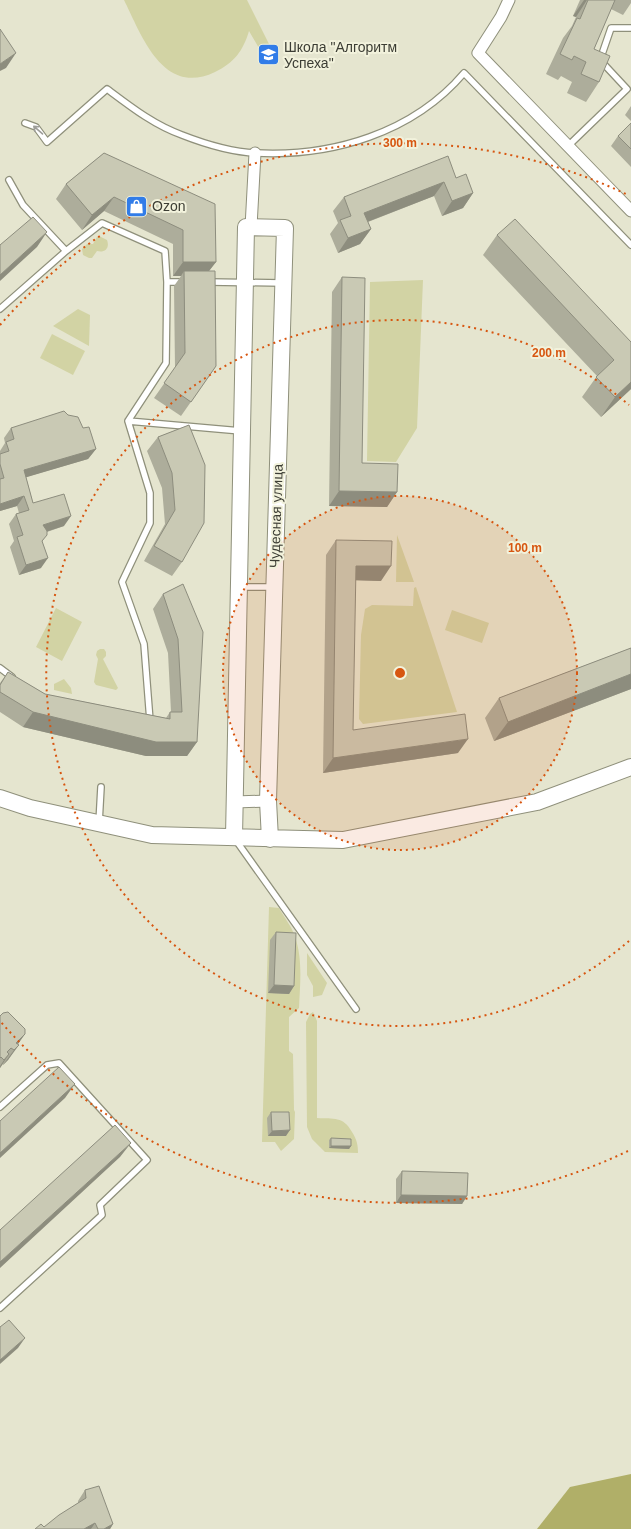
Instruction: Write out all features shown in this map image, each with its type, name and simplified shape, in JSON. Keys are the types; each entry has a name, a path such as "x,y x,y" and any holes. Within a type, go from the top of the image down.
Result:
{"street":[{"path":"509,0 497,23 478,53 631,211"},
{"path":"234,837 244,282 246,227 251,227 255,153"},
{"name":"Чудесная улица","path":"251,227 285,228 285,283 268,801 270,838"},
{"path":"0,798 30,808 152,835 343,840 530,804 631,767"},
{"path":"235,802 268,801"}],"lane":[{"path":"568,146 627,89 600,60 611,28 631,28"},
{"path":"25,123 36,127 46,142 107,89 142,115 181,135 223,148 255,153 312,152 347,145 380,134 412,118 441,97 464,74 631,245"},
{"path":"9,180 23,205 66,251"},
{"path":"0,308 66,251 102,223 165,251 167,282 166,363 128,421"},
{"path":"167,282 190,282"},
{"path":"205,282 285,283"},
{"path":"128,421 241,431"},
{"path":"128,421 150,493 150,523 122,582 144,644 150,721 142,719"},
{"path":"238,587 274,587"},
{"path":"0,668 18,681"},
{"path":"99,823 101,787"},
{"path":"234,837 356,1009"},
{"path":"0,1107 47,1064 59,1064 147,1160 100,1205 102,1215 0,1308"}],"green space":[{"path":"124,0 247,0 276,58 267,62 249,31 241,50 227,65 215,72 197,78 181,76 168,70 157,59 138,30"},
{"path":"97,237 107,240 107,248 104,251 97,251 92,258 83,255 82,249 87,244 93,244"},
{"path":"423,280 417,428 396,462 367,461 370,282"},
{"path":"78,309 90,315 89,346 53,326"},
{"path":"52,334 85,351 73,375 40,358"},
{"path":"397,535 414,582 396,582"},
{"path":"416,587 457,712 363,724 359,719 361,635 365,609 372,605 413,606 414,588"},
{"path":"56,608 82,622 62,661 36,647"},
{"path":"452,610 489,623 482,643 445,630"},
{"path":"104,649 106,652 106,656 103,659 118,688 116,690 96,685 94,682 98,659 96,655 97,651"},
{"path":"64,679 71,688 72,694 54,690 54,684"},
{"path":"269,907 279,908 294,933 298,945 300,963 299,1008 289,1017 289,1051 293,1054 295,1112 294,1139 281,1151 275,1142 262,1142"},
{"path":"307,953 327,983 322,995 313,997 313,986 307,975"},
{"path":"313,1012 317,1021 317,1118 338,1119 345,1123 355,1138 358,1153 325,1152 312,1139 307,1127 306,1022 310,1014"}],"shaded area":[{"path":"631,1474 631,1529 537,1529 570,1487"}],"building":[{"path":"588,0 615,0 594,49 610,56 599,82 581,74 586,62 574,56 572,60 560,54 577,18 580,19"},
{"path":"0,29 16,53 0,64"},
{"path":"631,123 631,149 618,136"},
{"path":"104,153 215,204 216,262 183,262 183,230 114,197 92,215 66,184"},
{"path":"448,156 456,178 466,174 473,193 452,201 444,182 364,213 371,229 348,238 340,220 351,216 344,197"},
{"path":"33,217 47,232 0,275 0,245"},
{"path":"515,219 631,342 631,382 615,397 596,377 614,360 497,235"},
{"path":"184,271 215,271 216,366 191,402 164,383 185,353"},
{"path":"342,277 365,278 362,463 398,464 397,492 339,491"},
{"path":"64,411 68,415 78,417 83,428 89,427 96,449 24,470 33,503 64,494 71,516 43,525 47,531 47,535 42,541 48,558 26,565 17,537 23,535 16,514 29,510 24,496 0,504 0,479 4,478 0,464 0,454 9,451 6,442 14,439 11,428"},
{"path":"189,425 205,465 204,523 182,562 154,546 175,510 172,473 158,437"},
{"path":"336,540 392,541 391,566 356,566 353,730 465,714 468,739 333,758"},
{"path":"183,584 203,632 197,742 156,742 33,712 0,692 0,685 8,672 45,694 170,719 170,712 182,712 178,639 163,594"},
{"path":"631,648 631,674 508,722 499,698"},
{"path":"276,932 296,933 294,986 274,985"},
{"path":"8,1012 25,1029 25,1034 16,1043 19,1045 14,1050 11,1048 7,1052 9,1054 4,1060 1,1057 0,1058 0,1016 3,1013"},
{"path":"59,1067 75,1084 0,1153 0,1121"},
{"path":"271,1112 289,1112 290,1130 272,1131"},
{"path":"115,1125 131,1143 0,1262 0,1230"},
{"path":"331,1138 351,1139 351,1146 331,1146"},
{"path":"402,1171 468,1173 467,1196 401,1195"},
{"path":"9,1320 25,1338 0,1360 0,1327"},
{"path":"99,1486 113,1524 104,1529 98,1529 95,1523 84,1529 35,1529 41,1524 44,1527 59,1515 86,1498 85,1490"}],"place":[{"name":"Школа \"Алгоритм Успеха\"","path":"269,55"},
{"name":"Ozon","path":"136,206"}]}
